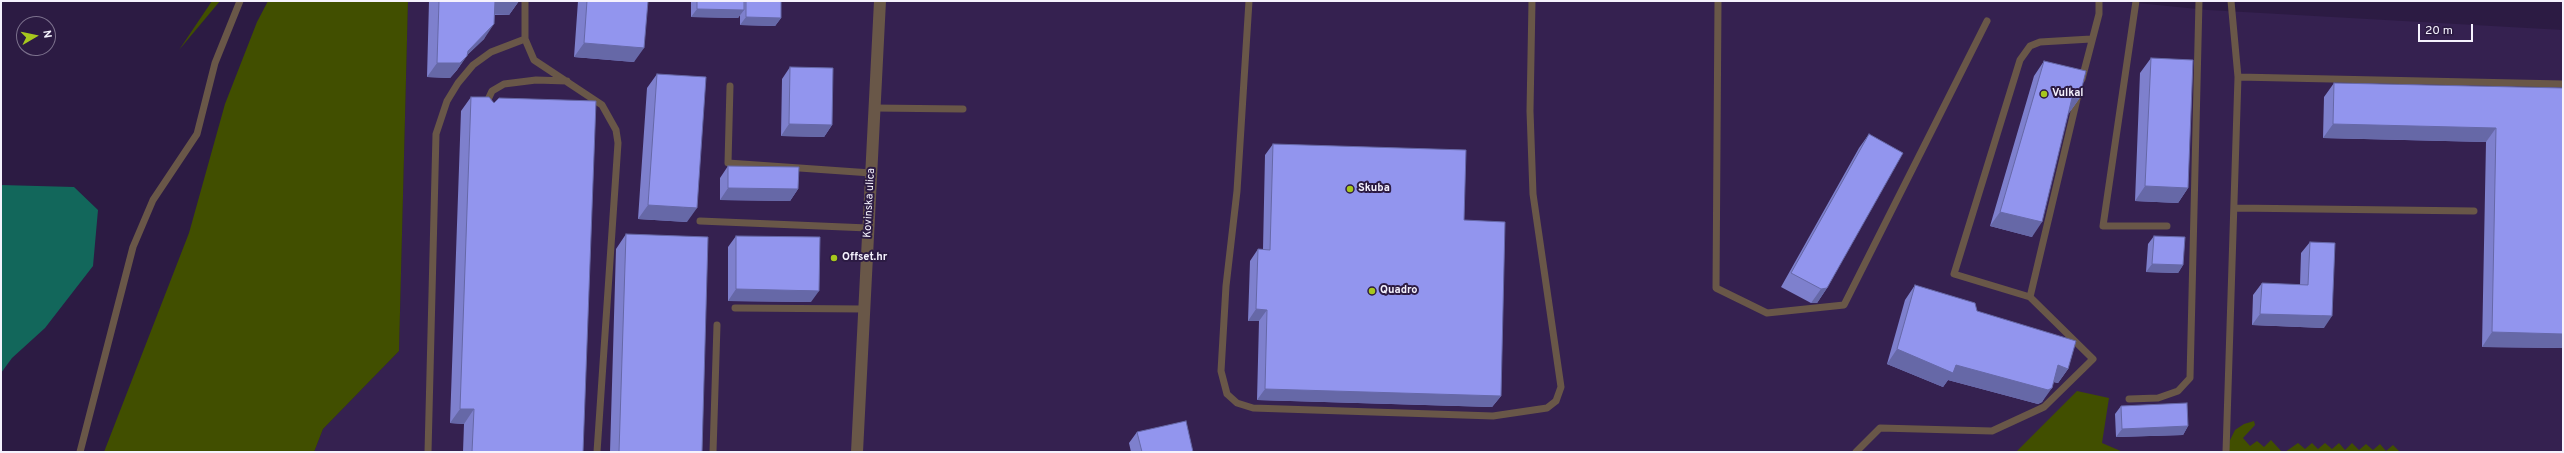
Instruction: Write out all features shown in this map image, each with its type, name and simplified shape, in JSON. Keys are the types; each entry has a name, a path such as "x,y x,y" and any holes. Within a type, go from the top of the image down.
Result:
{"street":[{"name":"Kovinska ulica","path":"857,452 880,1"}],"lane":[{"path":"80,452 133,247 153,200 197,134 215,63 240,1"},
{"path":"525,1 525,39 534,60 602,105 616,130 618,143 597,452"},
{"path":"1249,1 1237,191 1226,286 1222,363 1226,394 1237,403 1254,408 1493,416 1547,408 1556,401 1561,387 1533,194 1530,111 1532,1"},
{"path":"1718,1 1716,288 1767,313 1844,305 1987,21"},
{"path":"2030,297 2091,39 2099,14 2100,1"},
{"path":"2136,1 2103,226 2167,226"},
{"path":"2129,398 2158,398 2178,391 2190,378 2199,1"},
{"path":"2226,452 2238,78 2231,1"},
{"path":"428,452 436,134 447,101 458,83 473,65 491,52 525,39"},
{"path":"1856,452 1880,428 1992,431 2044,408 2093,359 2030,297 1954,274 2020,60 2030,46 2040,42 2091,39"},
{"path":"2238,78 2563,84"},
{"path":"484,112 486,100 492,91 504,84 536,80 567,82"},
{"path":"730,86 728,163 871,173"},
{"path":"874,108 963,108"},
{"path":"2235,208 2474,211"},
{"path":"700,221 868,228"},
{"path":"735,308 864,309"},
{"path":"713,452 717,325"}],"shaded area":[{"path":"212,1 220,1 179,50"},
{"path":"268,1 408,1 399,351 323,429 314,452 104,452 189,233 225,104 257,22"},
{"path":"408,1 2117,1 2208,10 2563,30 2563,452 314,452 323,429 399,351"},
{"path":"1,185 74,187 98,210 93,266 45,328 12,358 1,373"},
{"path":"2077,391 2109,398 2102,443 2123,452 2016,452"},
{"path":"2254,421 2255,425 2243,438 2250,446 2257,441 2264,447 2271,440 2282,452 2228,452 2230,440 2235,430 2244,424"},
{"path":"2298,443 2305,449 2312,443 2318,449 2325,443 2332,449 2339,443 2345,450 2352,443 2359,450 2366,444 2373,450 2380,444 2386,451 2393,445 2400,452 2285,452"}],"building":[{"path":"439,1 495,1 494,24 468,51 467,56 460,63 437,63"},
{"path":"587,1 648,1 644,48 584,43"},
{"path":"697,1 744,1 744,10 697,9"},
{"path":"746,1 781,1 781,18 746,17"},
{"path":"2151,58 2193,60 2188,188 2145,186"},
{"path":"2044,61 2086,71 2079,99 2072,98 2042,222 2000,212"},
{"path":"790,67 833,68 832,125 789,124"},
{"path":"657,74 706,77 697,208 648,205"},
{"path":"2334,83 2563,88 2563,334 2492,332 2496,128 2333,124"},
{"path":"471,97 489,97 494,103 499,98 596,101 583,452 472,452 474,409 460,409"},
{"path":"1869,134 1903,153 1827,288 1821,289 1791,273"},
{"name":"Quadro","path":"1273,144 1466,150 1464,220 1505,222 1501,396 1265,389 1267,310 1256,309 1258,249 1270,250"},
{"path":"728,166 799,167 798,189 728,188"},
{"path":"626,234 708,237 702,452 619,452"},
{"path":"736,236 820,237 819,291 736,289"},
{"path":"2154,236 2185,237 2183,265 2152,264"},
{"path":"2310,242 2335,243 2332,316 2260,314 2262,283 2308,285"},
{"path":"1915,285 1975,303 1977,311 2076,341 2068,369 2058,365 2052,388 2048,390 1956,365 1953,373 1897,349"},
{"path":"2187,403 2188,426 2122,429 2121,406"},
{"path":"1186,421 1193,452 1142,452 1137,432"}],"place":[{"name":"Vulkal","path":"2044,94"},
{"name":"Skuba","path":"1350,189"},
{"name":"Offset.hr","path":"834,258"},
{"name":"Quadro","path":"1372,291"}]}
